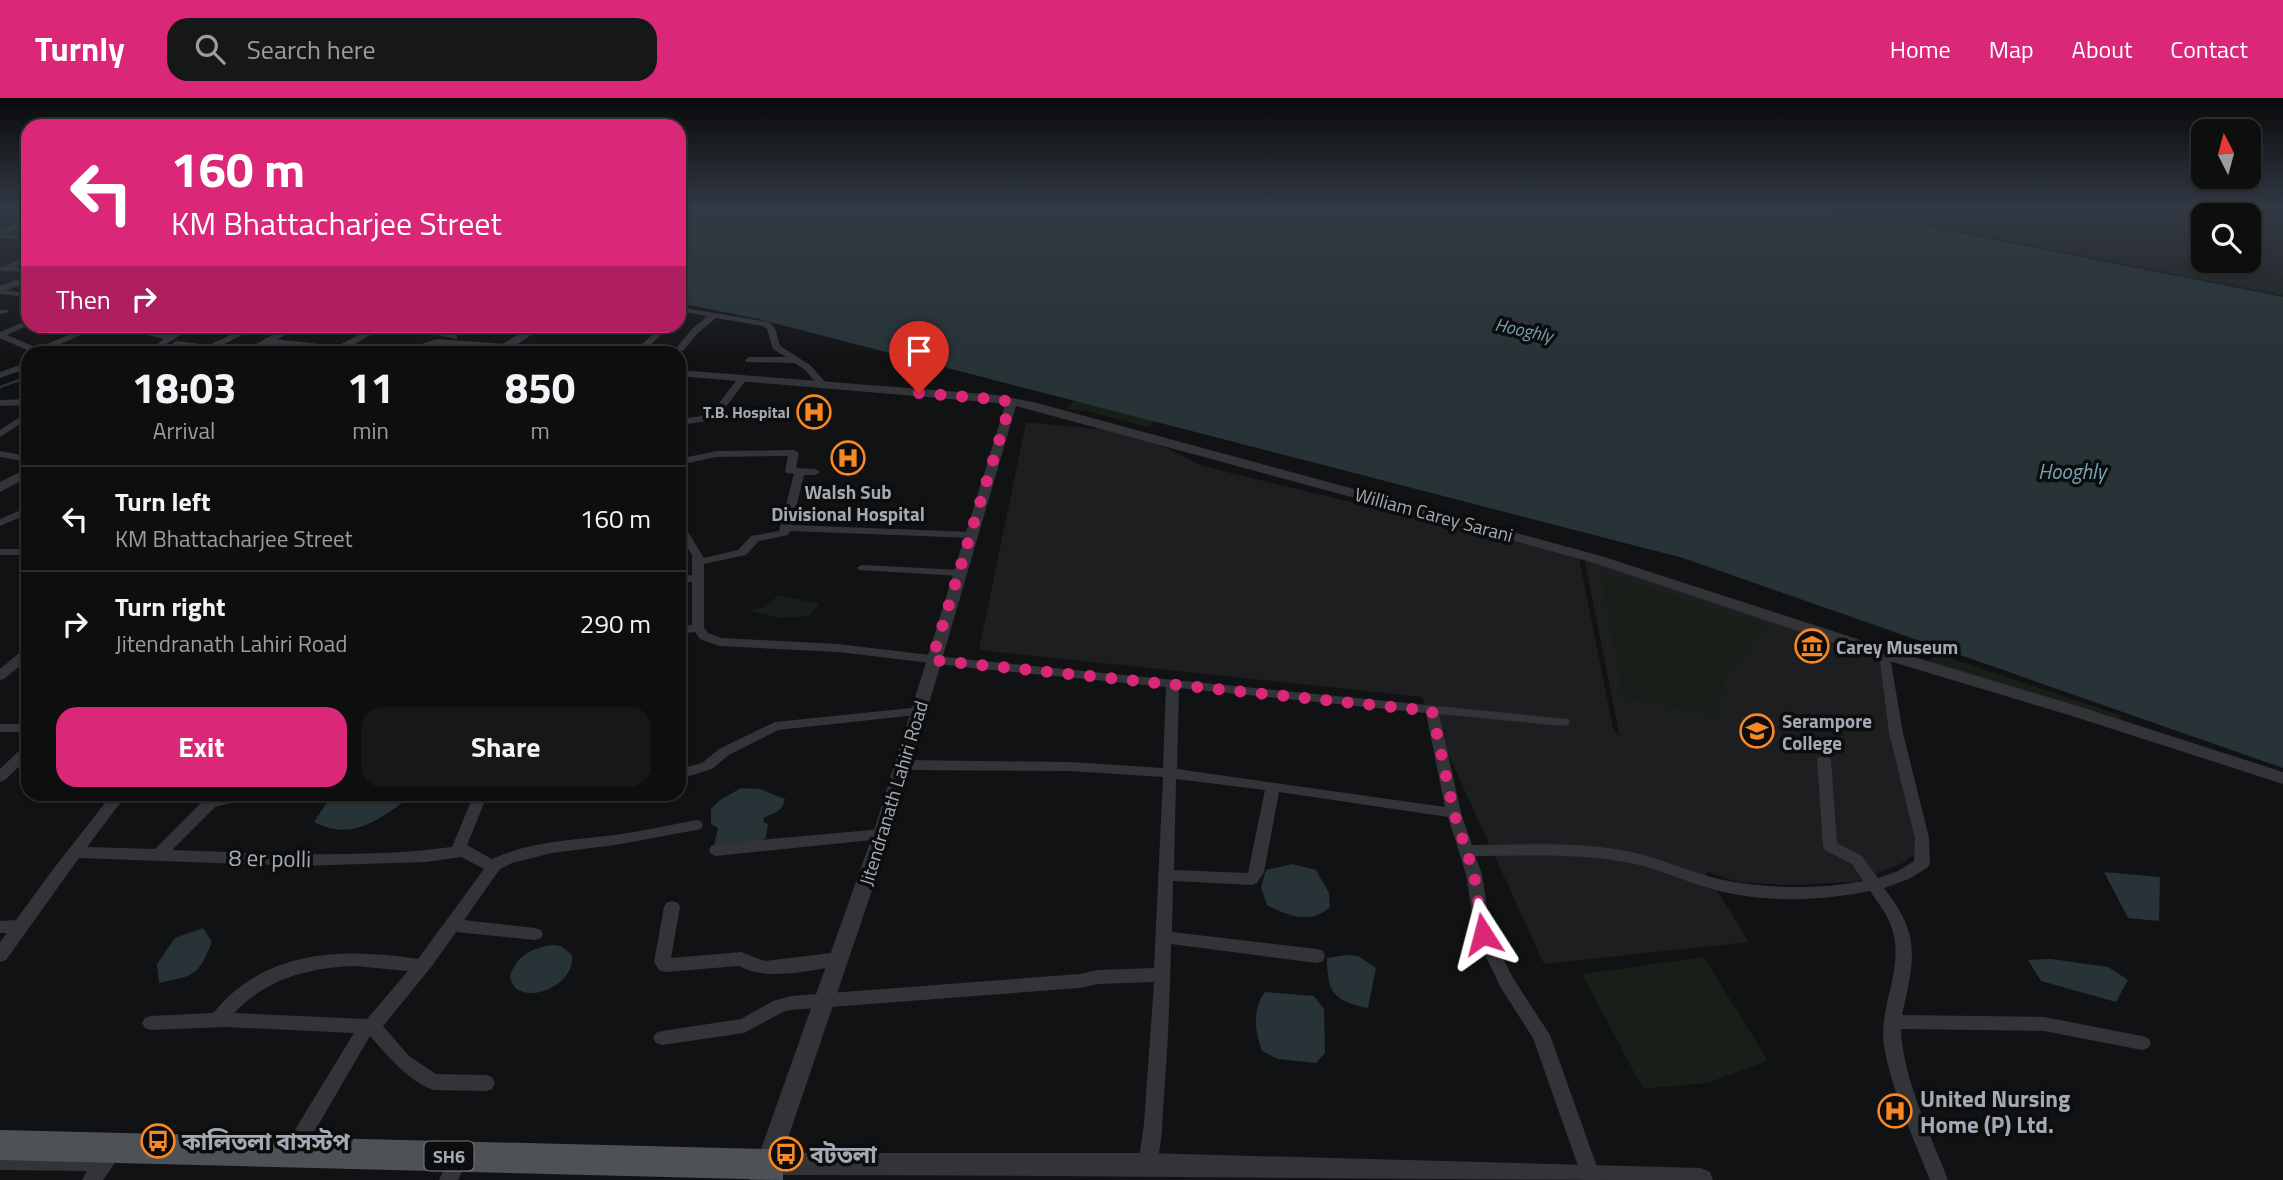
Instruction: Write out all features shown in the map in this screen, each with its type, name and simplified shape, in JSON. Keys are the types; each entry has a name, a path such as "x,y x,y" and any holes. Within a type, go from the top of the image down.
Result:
{"main road":[{"name":"SH6","path":"0,1145 110,1156 292,1152 454,1168 765,1175"}],"street":[{"path":"3,269 21,260"},
{"path":"3,269 21,270"},
{"path":"0,291 21,281"},
{"path":"0,291 21,294"},
{"path":"686,312 766,324 771,328 776,347 807,367 824,385"},
{"path":"683,346 696,330 714,316"},
{"path":"0,335 21,325"},
{"path":"53,346 81,333"},
{"path":"150,333 148,334 202,346"},
{"path":"159,346 173,341 182,333"},
{"path":"210,346 239,333"},
{"path":"256,346 281,333"},
{"path":"344,346 369,333"},
{"path":"437,333 470,344"},
{"path":"508,346 528,333"},
{"path":"644,346 658,333"},
{"path":"0,335 26,346"},
{"path":"266,341 300,346"},
{"path":"419,346 429,343 488,346"},
{"path":"749,360 795,360"},
{"path":"0,375 21,368"},
{"name":"William Carey Sarani","path":"686,374 1009,402 1167,442 1595,559 1885,654 2076,711 2283,778"},
{"path":"686,421 713,418 742,379"},
{"path":"0,402 21,402"},
{"name":"Jitendranath Lahiri Road","path":"765,1175 904,765 921,711 932,660 1010,409 1009,402"},
{"path":"0,434 21,420"},
{"path":"686,460 716,454 794,453 790,471 815,472"},
{"path":"0,454 21,458"},
{"path":"699,562 742,553 755,538 782,533 786,528 800,472"},
{"path":"0,488 21,477"},
{"path":"0,523 21,513"},
{"path":"786,528 972,535"},
{"path":"686,536 694,547 699,562 698,628 704,636 726,643 796,645 1432,711 1563,722"},
{"path":"0,552 21,552"},
{"path":"863,568 960,573"},
{"path":"686,579 698,578"},
{"path":"686,629 698,628"},
{"path":"1467,850 1611,854 1653,863 1718,884 1767,891 1819,891 1875,886 1914,871 1922,864 1922,838 1895,727 1885,654"},
{"path":"0,677 21,658"},
{"path":"1164,1170 1159,1043 1173,684"},
{"path":"686,772 707,766 724,752 775,726 921,711"},
{"path":"1432,711 1454,813 1476,884 1483,934 1507,983 1541,1035 1592,1178"},
{"path":"0,728 21,728"},
{"path":"0,777 21,757"},
{"path":"1824,760 1830,846 1857,860 1893,913 1903,942 1902,976 1892,1022 1893,1046 1905,1090 1938,1180"},
{"path":"904,765 1048,767 1169,773 1329,793 1454,813"},
{"path":"1165,875 1252,878 1256,872 1273,787"},
{"path":"0,955 115,801"},
{"path":"158,855 210,803 218,801"},
{"path":"478,801 459,840 460,849 492,866"},
{"path":"492,866 509,858 563,845 615,840 696,825"},
{"path":"716,850 882,834"},
{"name":"8 er polli","path":"76,852 299,860 426,856 463,851"},
{"path":"292,1152 369,1025 384,1015 422,966 491,872 492,866"},
{"path":"671,907 662,962 665,965 741,959 754,967 765,968 840,959"},
{"path":"453,925 535,934"},
{"path":"0,927 21,926"},
{"path":"1163,937 1317,956"},
{"path":"217,1020 250,989 303,965 374,958 422,966"},
{"path":"662,1038 744,1026 779,1006 981,986 1161,975"},
{"path":"151,1023 217,1020 369,1025 403,1061 433,1082 486,1083"},
{"path":"1892,1022 2044,1024 2142,1043"},
{"path":"0,1161 110,1156"},
{"path":"91,1180 110,1156"},
{"path":"765,1175 1164,1170 1532,1179 1701,1180"}],"shaded area":[{"path":"2103,259 2191,259 2191,273 2261,273 2261,259 2283,259 2283,295"},
{"path":"2191,259 2191,273 2261,272 2283,276 2283,295 2204,279 2178,270 2175,262"},
{"path":"1077,398 1160,418 1148,427 1086,411 1090,408 1083,411 1066,409"},
{"path":"1026,422 1137,433 1202,466 1579,557 1613,728 1620,738 1584,557 1881,654 1918,851 1905,862 1855,882 1786,885 1738,882 1705,871 1749,942 1544,964 1422,697 979,650"},
{"path":"1601,573 1767,625 1725,679 1716,716 1623,696"},
{"path":"779,595 820,604 809,616 779,618 747,610 762,608"},
{"path":"1935,653 2120,715 2120,722 1930,662"},
{"path":"1704,957 1768,1061 1707,1083 1643,1089 1582,974"}],"water":[{"name":"Hooghly","path":"686,259 2093,259 2283,297 2283,768 1683,558 758,319 686,304"},
{"path":"741,788 760,789 785,799 784,804 777,812 764,818 763,822 768,824 766,838 754,845 714,846 718,828 711,824 711,809 720,800"},
{"path":"328,801 404,801 374,821 349,830 332,829 314,822"},
{"path":"1293,864 1316,870 1329,893 1330,907 1322,913 1299,917 1267,905 1261,887 1266,870"},
{"path":"2104,872 2160,877 2159,921 2128,918"},
{"path":"203,928 212,942 198,969 188,976 159,983 157,964 175,938"},
{"path":"561,946 572,955 571,967 565,977 544,991 533,993 522,992 514,986 510,976 516,963 532,950"},
{"path":"1358,956 1376,968 1368,1008 1347,1002 1335,994 1331,987 1327,958"},
{"path":"2051,959 2108,967 2128,980 2116,1002 2041,981 2028,960"},
{"path":"1265,992 1314,996 1324,1009 1325,1053 1316,1063 1278,1059 1262,1051 1256,1013"}],"waterway":[{"path":"0,387 21,380"}],"place":[{"name":"T.B. Hospital","path":"814,412"},
{"name":"Walsh Sub Divisional Hospital","path":"848,458"},
{"name":"Carey Museum","path":"1812,646"},
{"name":"Serampore College","path":"1757,731"},
{"name":"United Nursing Home (P) Ltd.","path":"1895,1111"},
{"name":"কালিতলা বাসস্টপ","path":"158,1141"},
{"name":"বটতলা","path":"786,1154"}],"route":[{"path":"919,393 1004,400 1010,405 932,660 1432,711 1454,813 1474,874 1483,934"}]}
